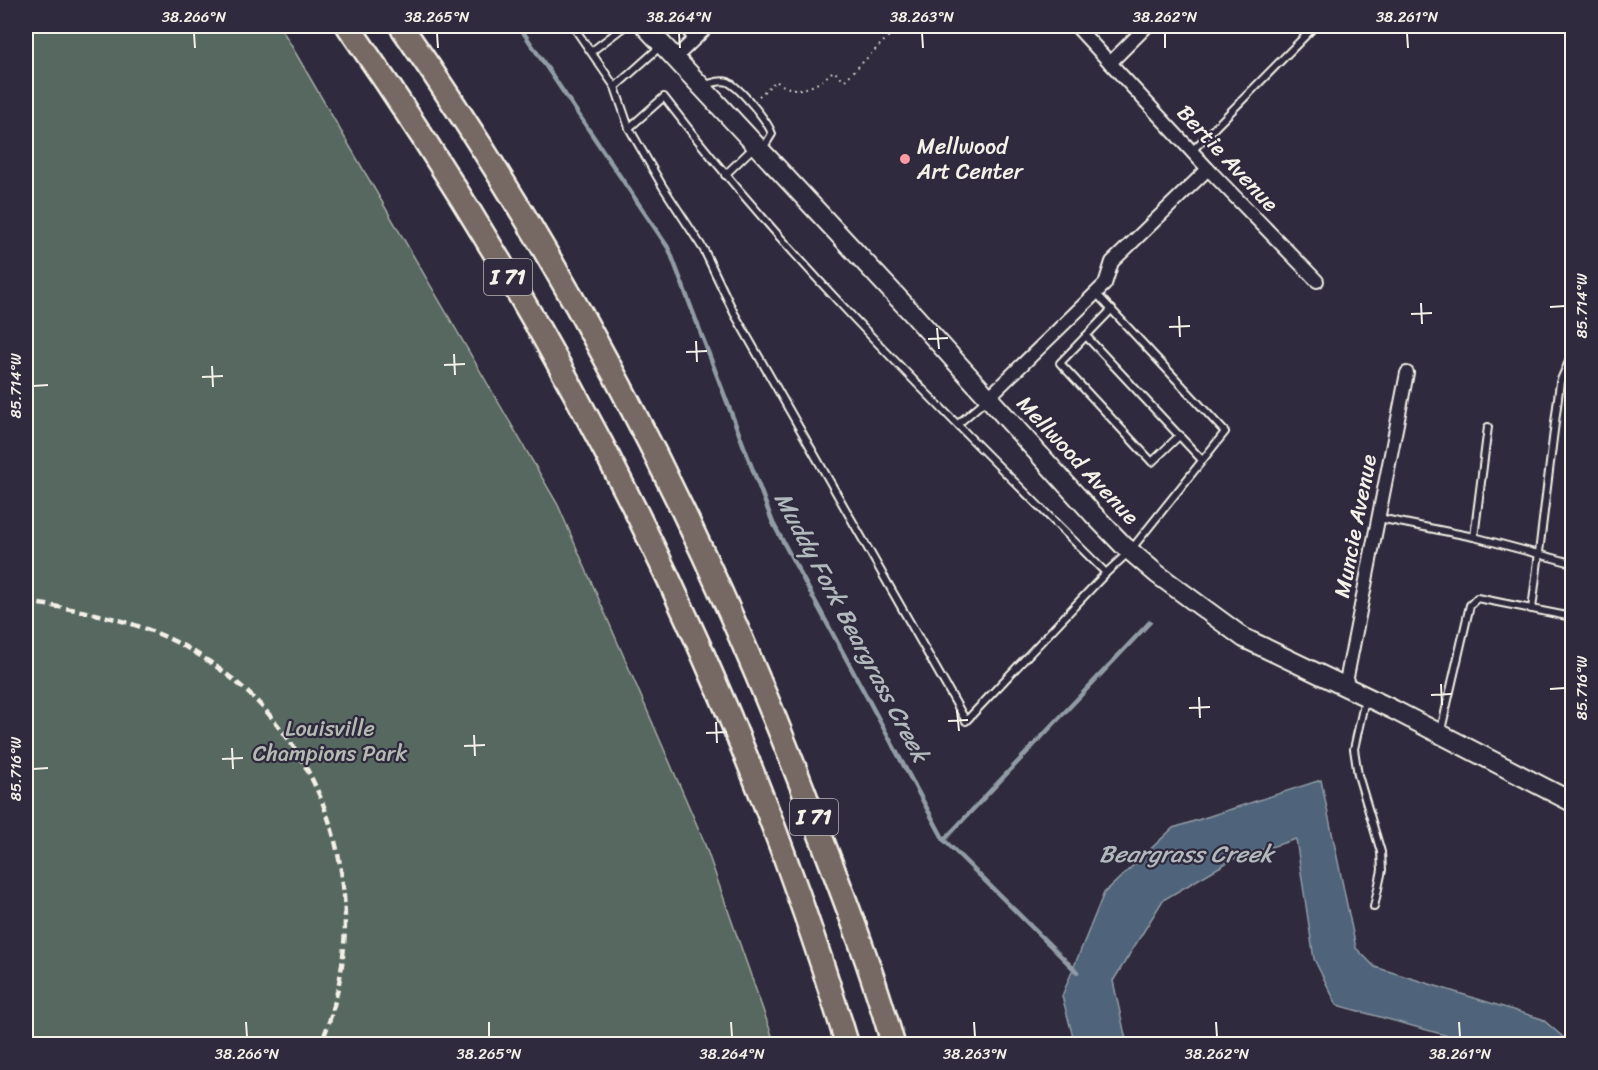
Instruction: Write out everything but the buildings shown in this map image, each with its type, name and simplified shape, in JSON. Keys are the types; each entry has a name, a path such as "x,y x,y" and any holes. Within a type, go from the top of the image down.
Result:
{"highway":[{"name":"I 71","path":"348,26 464,202 517,291 563,373 648,539 688,623 760,791 804,911 848,1044"},
{"name":"I 71","path":"400,26 467,125 525,219 604,358 679,505 721,595 797,774 855,927 893,1044"}],"street":[{"name":"Mellwood Avenue","path":"645,26 703,85 1130,551 1200,608 1244,638 1572,802"},
{"path":"669,51 693,40 708,26"},
{"name":"Bertie Avenue","path":"1076,26 1208,169 1317,281"},
{"path":"1110,63 1147,26"},
{"path":"988,398 1105,284 1112,262 1208,169"},
{"name":"Muncie Avenue","path":"1345,687 1407,373"}],"lane":[{"path":"573,26 615,87 629,128 663,187 704,250 749,339 966,721 1106,573 1130,551 1201,459 1225,432 1096,292"},
{"path":"592,51 625,26"},
{"path":"680,26 693,40"},
{"path":"1192,151 1315,26"},
{"path":"615,87 669,51"},
{"path":"629,128 664,97 725,175 854,316 1106,573"},
{"path":"725,175 759,147"},
{"path":"1112,309 1060,363 1152,462 1180,435"},
{"path":"1086,336 1201,459"},
{"path":"1532,609 1560,382 1570,357"},
{"path":"958,424 988,398"},
{"path":"1474,537 1488,427"},
{"path":"1378,518 1474,537 1572,563"},
{"path":"1440,734 1470,605 1477,598 1572,617"},
{"path":"1365,698 1354,749 1358,775 1381,852 1382,870 1374,907"}],"path":[{"path":"876,26 890,35 908,34 916,26"},
{"path":"757,98 776,81 788,87 807,88 821,83 833,71 845,80 890,35"}],"green space":[{"name":"Louisville Champions Park","path":"26,26 279,26 558,505 703,839 775,1044 26,1044"}],"water":[{"name":"Beargrass Creek","path":"1321,780 1356,948 1375,967 1542,1019 1571,1044 1477,1044 1337,1005 1314,959 1296,839 1233,859 1163,900 1113,981 1127,1044 1075,1044 1062,996 1104,893 1173,828"}],"waterway":[{"name":"Muddy Fork Beargrass Creek","path":"519,26 669,249 773,523 944,840 1077,972"},
{"path":"944,840 1150,622"}],"railway":[{"path":"26,602 83,611 120,620 174,641 226,674 269,714 303,761 327,814 341,869 345,927 338,986 321,1044"}],"place":[{"name":"Mellwood Art Center","path":"905,159"}]}
